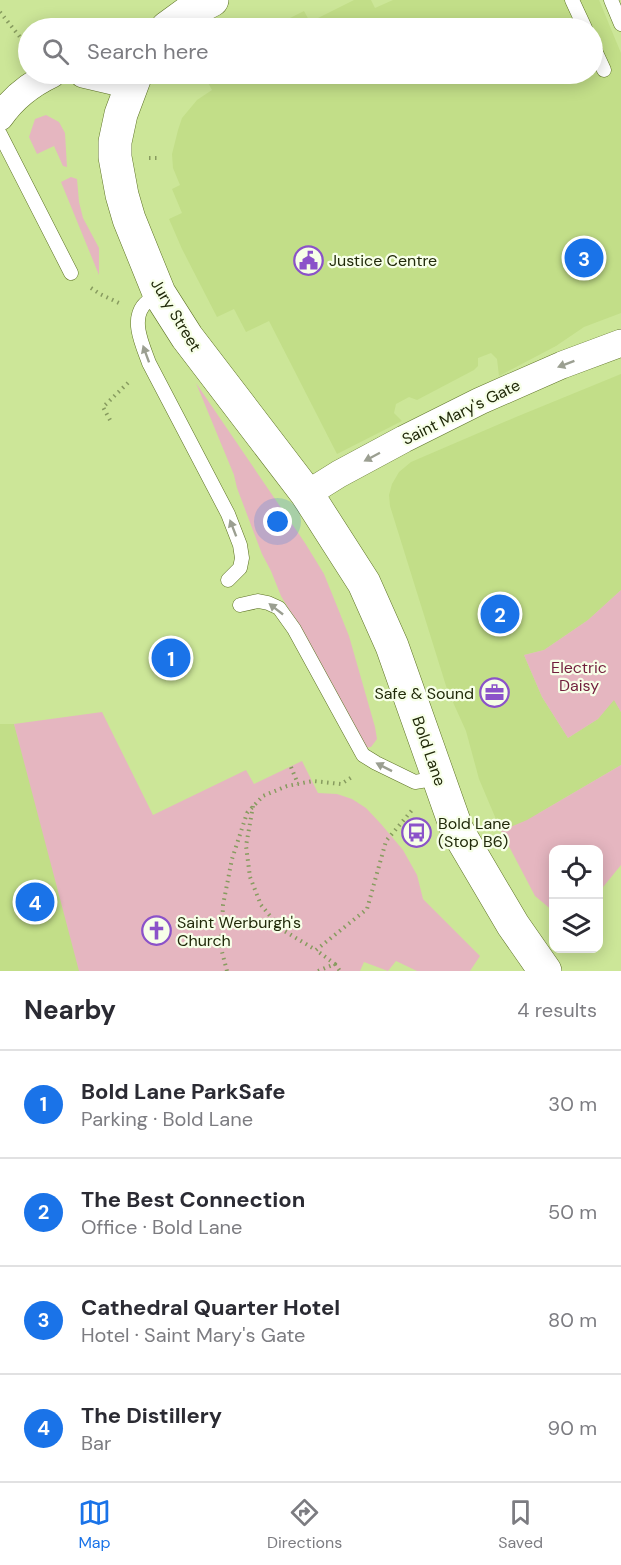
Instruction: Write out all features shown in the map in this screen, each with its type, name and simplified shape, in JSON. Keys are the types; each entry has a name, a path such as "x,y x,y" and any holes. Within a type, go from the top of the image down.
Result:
{"street":[{"path":"182,18 212,0"},
{"path":"0,117 8,106 34,84"},
{"name":"Jury Street","path":"132,84 119,121 115,157 129,219 159,293 187,337 307,494"},
{"name":"Saint Mary's Gate","path":"307,494 404,439 480,401 562,365 621,343"},
{"name":"Bold Lane","path":"307,494 364,583 392,646 457,830 513,925 545,971"}],"lane":[{"path":"572,0 580,18"},
{"path":"611,0 621,24"},
{"path":"0,134 71,273"},
{"path":"159,293 143,306 137,320 142,343 149,363 228,514 240,545 242,558 240,568 228,580"},
{"path":"240,605 258,601 279,608 294,629 363,755 415,782 439,778"}],"path":[{"path":"0,12 18,34"},
{"path":"227,971 221,948 224,905 232,860 247,813 263,796 287,786 313,781 341,784 376,763"},
{"path":"291,767 298,784"},
{"path":"316,950 367,909 386,841 439,778"},
{"path":"254,806 246,846 250,876 261,905 281,929 316,950 335,964 340,971"},
{"path":"318,971 335,964"}],"shaded area":[{"name":"Justice Centre","path":"354,0 371,0 375,8 393,0 599,0 621,53 621,313 584,327 556,346 499,376 497,359 491,353 478,358 478,366 474,370 417,400 409,397 396,404 394,413 402,421 337,454 269,321 246,332 234,309 217,317 182,249 169,219 182,213 172,189 180,185 173,168 172,154 182,118 197,100 212,90 209,84 603,84 603,18 318,18"},
{"name":"Justice Centre","path":"304,11 308,18 290,18"},
{"path":"621,374 621,590 588,620 544,650 524,655 542,697 568,738 598,719 614,699 621,712 621,765 539,813 591,845 549,846 517,825 501,831 479,779 466,731 447,689 390,506 389,495 392,484 399,472 411,462"},
{"path":"0,724 14,724 50,843 81,971 0,971"}],"green space":[{"path":"46,115 59,122 65,133 67,167 63,166 54,146 37,154 29,137 35,119"},
{"path":"71,177 77,179 83,218 99,248 99,275 61,182"},
{"path":"196,383 324,574 349,636 375,727 377,739 371,747 364,748 308,641 281,596 262,554 234,475"},
{"name":"Electric Daisy","path":"621,590 621,712 614,700 598,719 568,738 542,697 524,655 544,650 588,620"},
{"path":"102,712 153,815 246,770 254,784 302,761 318,793 337,794 352,799 366,808 403,850 417,875 423,899 480,956 470,971 417,971 396,961 388,971 364,962 360,971 79,971 14,724"},
{"path":"621,765 621,865 603,887 603,845 549,845 549,908 535,896 501,831 527,820"}],"place":[{"name":"Cathedral Quarter Hotel","path":"584,258"},
{"name":"Justice Centre","path":"308,260"},
{"name":"The Best Connection","path":"500,614"},
{"name":"Bold Lane ParkSafe","path":"171,658"},
{"name":"Safe & Sound","path":"495,693"},
{"name":"Bold Lane (Stop B6)","path":"417,832"},
{"name":"The Distillery","path":"35,902"},
{"name":"Saint Werburgh's Church","path":"156,931"}]}
